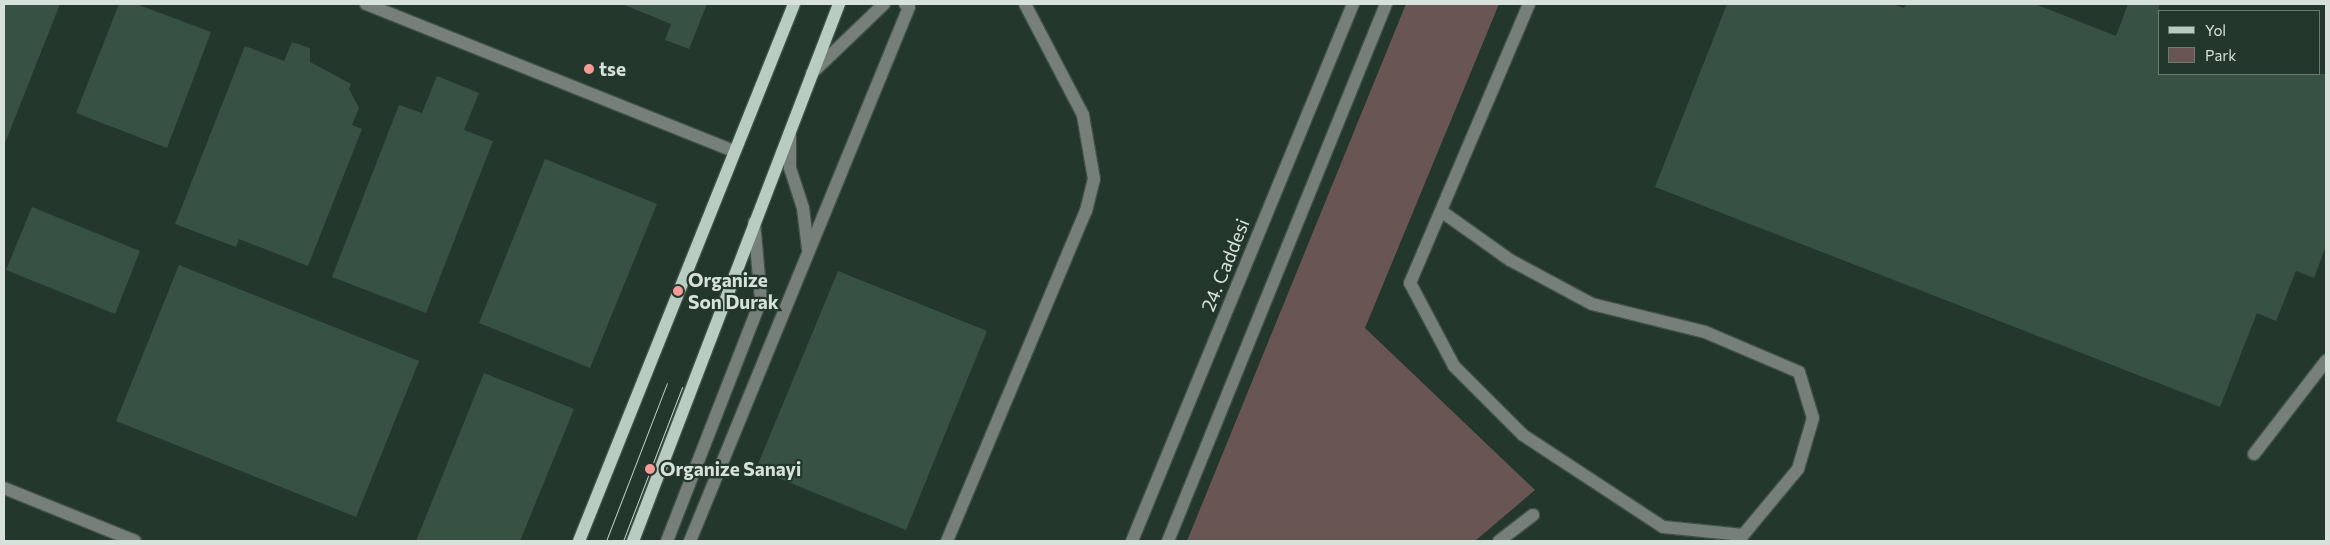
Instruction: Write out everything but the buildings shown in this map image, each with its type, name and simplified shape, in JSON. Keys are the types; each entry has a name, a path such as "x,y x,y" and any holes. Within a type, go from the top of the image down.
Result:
{"main road":[{"path":"579,541 733,151 794,4"},
{"path":"633,541 754,219 839,4"}],"street":[{"path":"366,4 733,151"},
{"path":"812,73 884,4"},
{"path":"690,541 909,7 905,4"},
{"path":"948,541 1086,211 1094,179 1083,115 1025,4"},
{"name":"24. Caddesi","path":"1132,541 1353,4"},
{"path":"1168,541 1386,4"},
{"path":"1441,212 1510,260 1592,304 1705,332 1799,372 1813,418 1798,469 1743,535 1663,527 1523,435 1454,366 1410,283 1529,4"},
{"path":"790,129 790,168 803,208 809,252"},
{"path":"667,541 761,300 754,219"},
{"path":"2254,454 2326,361"},
{"path":"4,488 135,541"},
{"path":"1499,541 1533,515"}],"green space":[{"path":"1406,4 1499,4 1365,328 1535,490 1475,541 1187,541"}],"tram line":[{"path":"606,541 667,383"},
{"path":"623,541 682,387"}],"place":[{"name":"tse","path":"589,69"},
{"name":"Organize Son Durak","path":"678,291"},
{"name":"Organize Sanayi","path":"650,469"}]}
